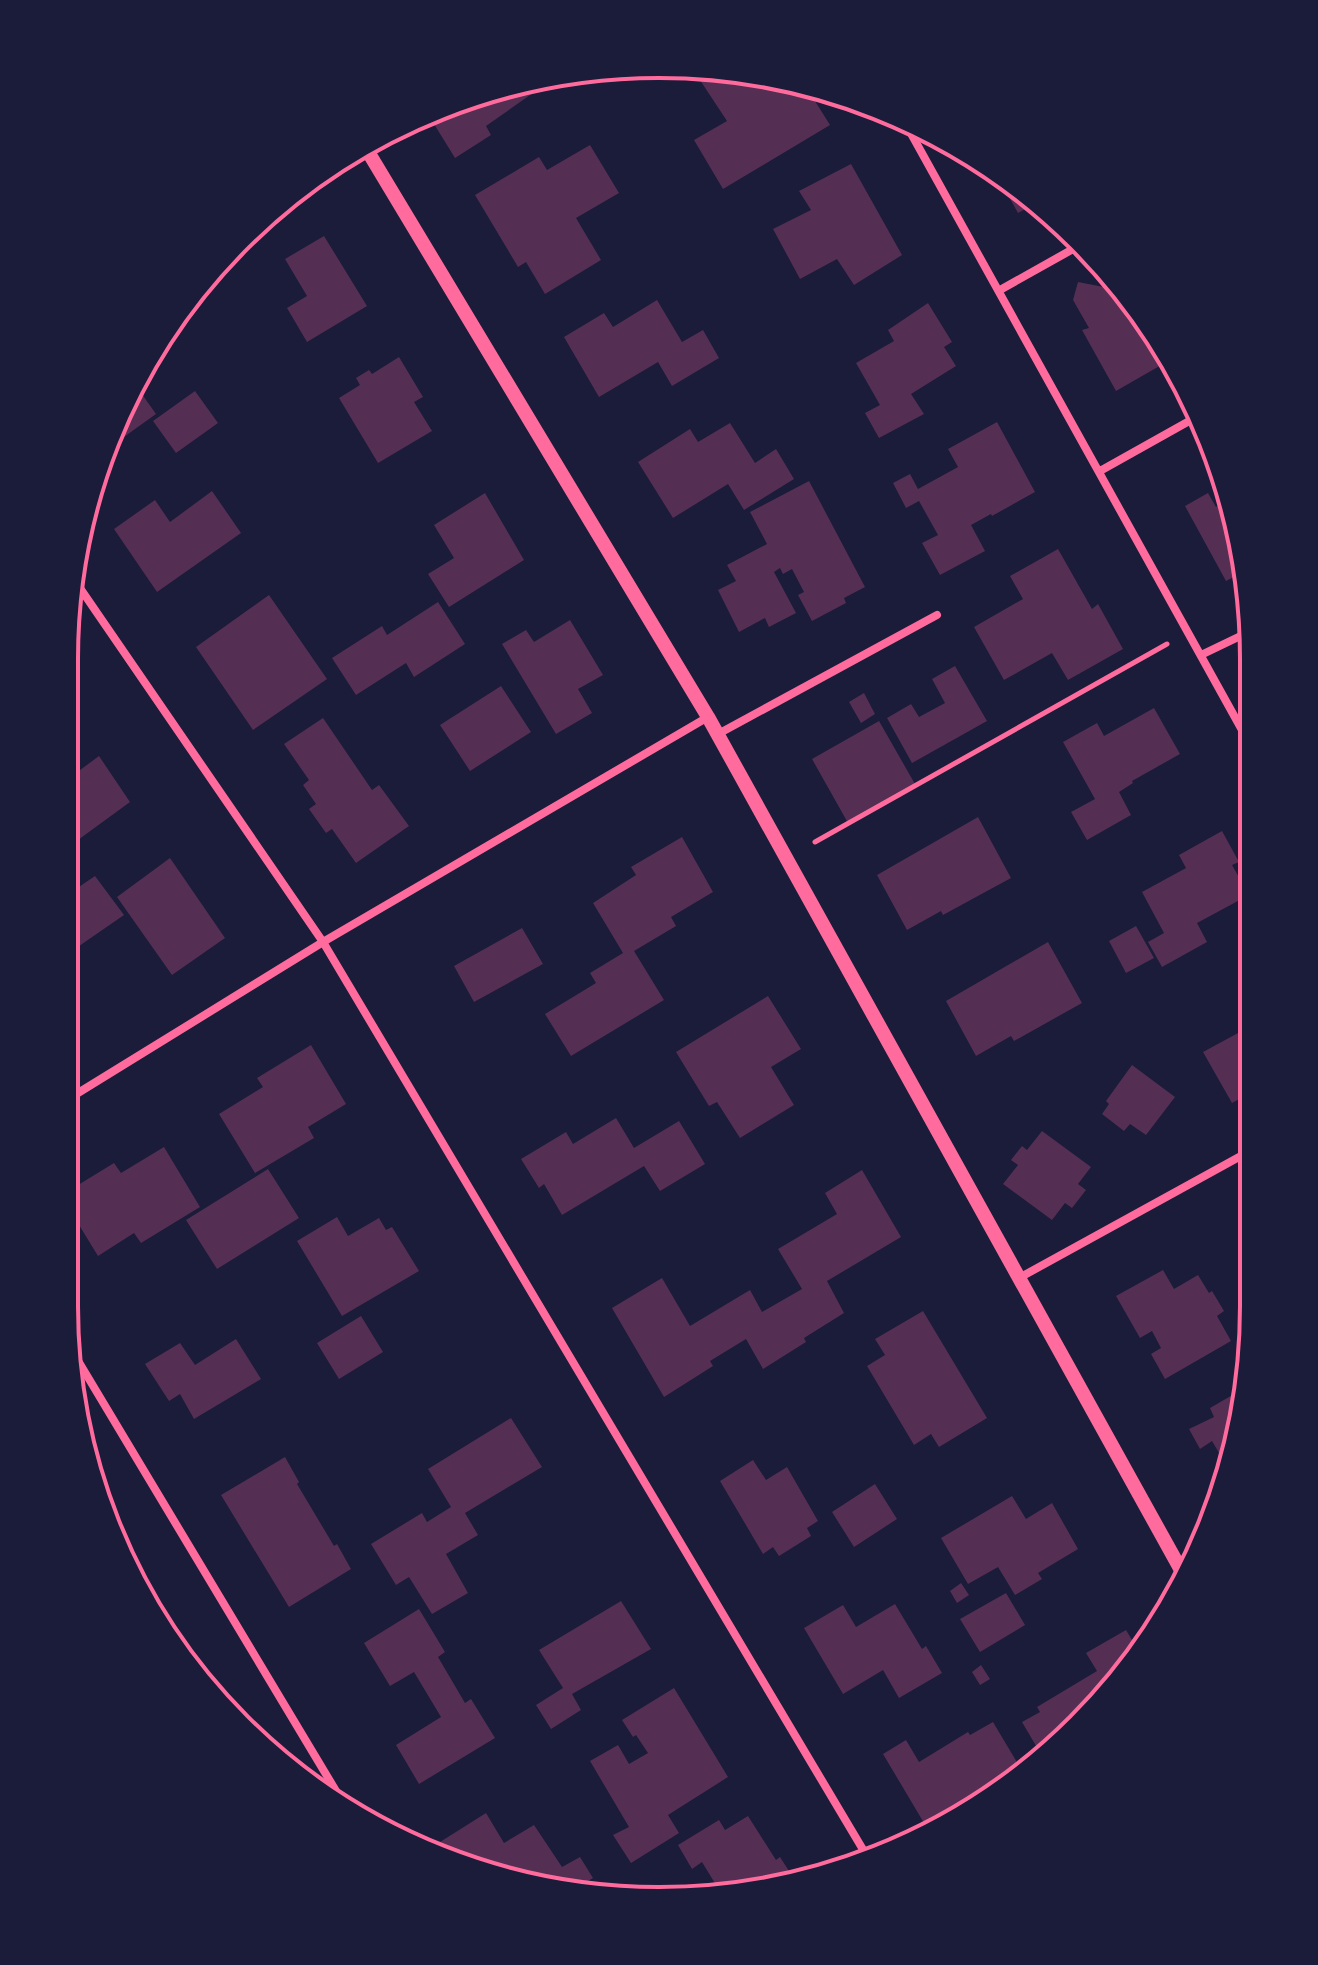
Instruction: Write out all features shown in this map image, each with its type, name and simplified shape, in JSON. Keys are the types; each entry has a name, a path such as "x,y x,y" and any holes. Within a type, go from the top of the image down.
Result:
{"street":[{"path":"913,137 1240,726"},
{"path":"370,155 718,734 1179,1566"},
{"path":"1000,290 1072,250"},
{"path":"1100,471 1189,421"},
{"path":"82,591 323,942 863,1850"},
{"path":"718,734 937,615"},
{"path":"1201,655 1239,637"},
{"path":"78,1093 323,942 708,717"},
{"path":"1019,1278 1240,1156"},
{"path":"81,1366 334,1788"}],"path":[{"path":"815,842 1189,631"}],"building":[{"path":"699,79 772,89 814,100 830,125 723,189 694,140 727,121"},
{"path":"535,92 486,126 491,135 455,158 434,124 472,109"},
{"path":"590,145 619,193 576,218 601,260 545,294 526,262 518,267 475,195 539,157 547,170"},
{"path":"851,164 902,255 854,285 837,259 800,279 773,229 811,210 799,191"},
{"path":"1007,194 1026,209 1018,213"},
{"path":"324,236 367,306 307,342 287,308 307,296 285,259"},
{"path":"1078,282 1105,287 1160,366 1116,391 1082,330 1089,328 1073,300"},
{"path":"657,300 682,342 703,330 719,358 672,386 658,362 599,397 564,337 604,313 613,327"},
{"path":"928,303 952,342 944,347 956,366 911,394 924,414 879,438 865,413 880,405 856,363 894,341 888,330"},
{"path":"399,357 423,397 414,402 432,431 378,463 339,398 360,385 356,378 369,370 372,374"},
{"path":"195,391 218,423 176,453 153,421"},
{"path":"142,394 156,414 121,439"},
{"path":"997,422 1035,492 971,525 985,551 940,575 922,543 938,535 919,501 906,508 893,483 910,474 918,489 958,467 948,449"},
{"path":"730,423 755,463 776,449 794,479 744,510 728,484 673,518 638,462 690,429 698,442"},
{"path":"809,481 865,587 844,598 846,603 812,621 798,595 804,592 792,569 783,574 780,568 774,572 796,613 769,627 765,618 739,632 718,590 736,581 727,565 767,544 750,512"},
{"path":"212,491 241,533 157,592 114,529 155,500 170,522"},
{"path":"485,493 524,560 449,607 428,574 454,558 434,525"},
{"path":"1208,493 1216,507 1219,505 1234,577 1226,581 1185,506"},
{"path":"1058,549 1092,609 1098,604 1123,649 1068,680 1052,653 1004,680 974,627 1023,599 1010,576"},
{"path":"269,595 327,679 253,730 196,647"},
{"path":"438,602 465,644 414,677 406,663 356,695 332,658 382,626 387,635"},
{"path":"570,620 603,675 578,689 592,713 556,734 502,644 526,630 534,642"},
{"path":"955,666 987,721 912,763 887,718 911,704 919,717 945,703 932,679"},
{"path":"501,686 531,732 470,771 440,725"},
{"path":"864,693 875,714 861,723 849,702"},
{"path":"1154,708 1180,754 1132,781 1119,792 1131,815 1087,840 1071,812 1095,799 1063,742 1097,723 1104,736"},
{"path":"323,718 372,790 379,785 409,826 356,863 332,829 326,833 309,809 316,804 303,785 309,780 284,744"},
{"path":"879,721 915,784 848,823 812,759"},
{"path":"99,756 130,802 78,840 78,772"},
{"path":"978,817 1011,878 943,915 941,911 907,930 877,875"},
{"path":"1222,831 1239,862 1232,865 1240,879 1240,900 1197,923 1207,942 1162,967 1148,942 1164,933 1142,892 1186,868 1179,855"},
{"path":"682,837 713,892 671,917 676,926 634,951 664,1000 571,1056 545,1014 596,983 590,973 623,953 593,903 636,875 631,867"},
{"path":"170,858 225,938 172,975 117,897"},
{"path":"95,876 124,915 78,947 78,888"},
{"path":"1136,926 1154,958 1126,973 1109,941"},
{"path":"522,928 543,964 474,1002 454,966"},
{"path":"1048,942 1082,1003 1014,1041 1011,1036 976,1056 946,1001"},
{"path":"768,996 801,1049 771,1067 794,1105 740,1138 717,1102 709,1106 676,1052"},
{"path":"1240,1032 1240,1099 1232,1103 1203,1052"},
{"path":"311,1045 346,1104 308,1127 314,1138 255,1173 219,1114 263,1087 257,1078"},
{"path":"1132,1065 1175,1097 1146,1135 1130,1124 1124,1131 1102,1114 1109,1104 1106,1101"},
{"path":"616,1118 634,1148 679,1121 705,1164 660,1191 644,1166 562,1215 544,1184 539,1188 521,1159 566,1132 573,1144"},
{"path":"1042,1131 1091,1167 1078,1184 1086,1190 1072,1208 1065,1203 1052,1220 1003,1184 1018,1165 1011,1160 1022,1146 1027,1150"},
{"path":"164,1147 200,1207 141,1243 134,1233 98,1256 78,1223 78,1185 114,1163 121,1173"},
{"path":"268,1169 299,1218 217,1269 186,1220"},
{"path":"862,1170 901,1237 827,1281 844,1313 763,1369 746,1339 710,1361 713,1366 664,1397 612,1308 662,1278 690,1326 750,1290 762,1312 802,1289 778,1249 837,1214 825,1193"},
{"path":"337,1217 348,1236 379,1218 386,1230 392,1227 419,1271 342,1316 297,1241"},
{"path":"1163,1270 1174,1289 1198,1275 1224,1311 1217,1316 1231,1341 1165,1379 1151,1354 1161,1348 1152,1331 1140,1338 1116,1296"},
{"path":"923,1311 987,1418 939,1447 931,1434 914,1445 867,1366 885,1355 875,1339"},
{"path":"361,1316 383,1352 339,1379 317,1343"},
{"path":"236,1339 261,1379 194,1419 180,1394 169,1401 145,1364 180,1343 195,1365"},
{"path":"1233,1395 1220,1455 1212,1441 1200,1449 1189,1429 1214,1417 1210,1408"},
{"path":"511,1418 542,1467 465,1513 478,1535 446,1554 468,1593 432,1614 409,1577 396,1585 371,1544 422,1513 427,1522 451,1507 428,1469"},
{"path":"285,1457 299,1482 297,1484 351,1569 289,1607 221,1495"},
{"path":"753,1460 766,1480 787,1467 818,1521 807,1528 811,1536 779,1556 773,1547 763,1554 720,1481"},
{"path":"875,1484 897,1519 854,1547 832,1512"},
{"path":"1012,1496 1026,1519 1052,1503 1078,1549 1038,1573 1042,1579 1015,1595 998,1567 968,1584 941,1538"},
{"path":"961,1583 969,1595 957,1603 950,1591"},
{"path":"1006,1593 1025,1625 980,1652 960,1619"},
{"path":"621,1601 651,1649 572,1694 581,1710 551,1729 536,1705 563,1688 539,1650"},
{"path":"895,1604 922,1649 926,1646 942,1673 899,1698 883,1670 843,1694 804,1628 843,1605 856,1627"},
{"path":"419,1609 445,1652 438,1657 465,1703 471,1699 495,1738 419,1784 396,1745 441,1717 414,1672 390,1686 364,1643"},
{"path":"1126,1630 1133,1642 1096,1689 1037,1747 1022,1722 1040,1712 1037,1707 1097,1671 1086,1653"},
{"path":"981,1665 990,1679 980,1685 972,1672"},
{"path":"674,1688 728,1777 668,1815 679,1833 631,1863 613,1835 629,1827 590,1761 618,1745 629,1764 648,1753 622,1720"},
{"path":"993,1722 1018,1763 982,1789 924,1823 883,1754 906,1740 919,1762 968,1732 970,1735"},
{"path":"486,1813 504,1843 534,1825 562,1867 580,1857 593,1878 586,1882 546,1876 472,1856 440,1842"},
{"path":"748,1816 776,1860 780,1857 789,1872 715,1884 702,1862 692,1869 678,1845 719,1820 725,1830"}]}
